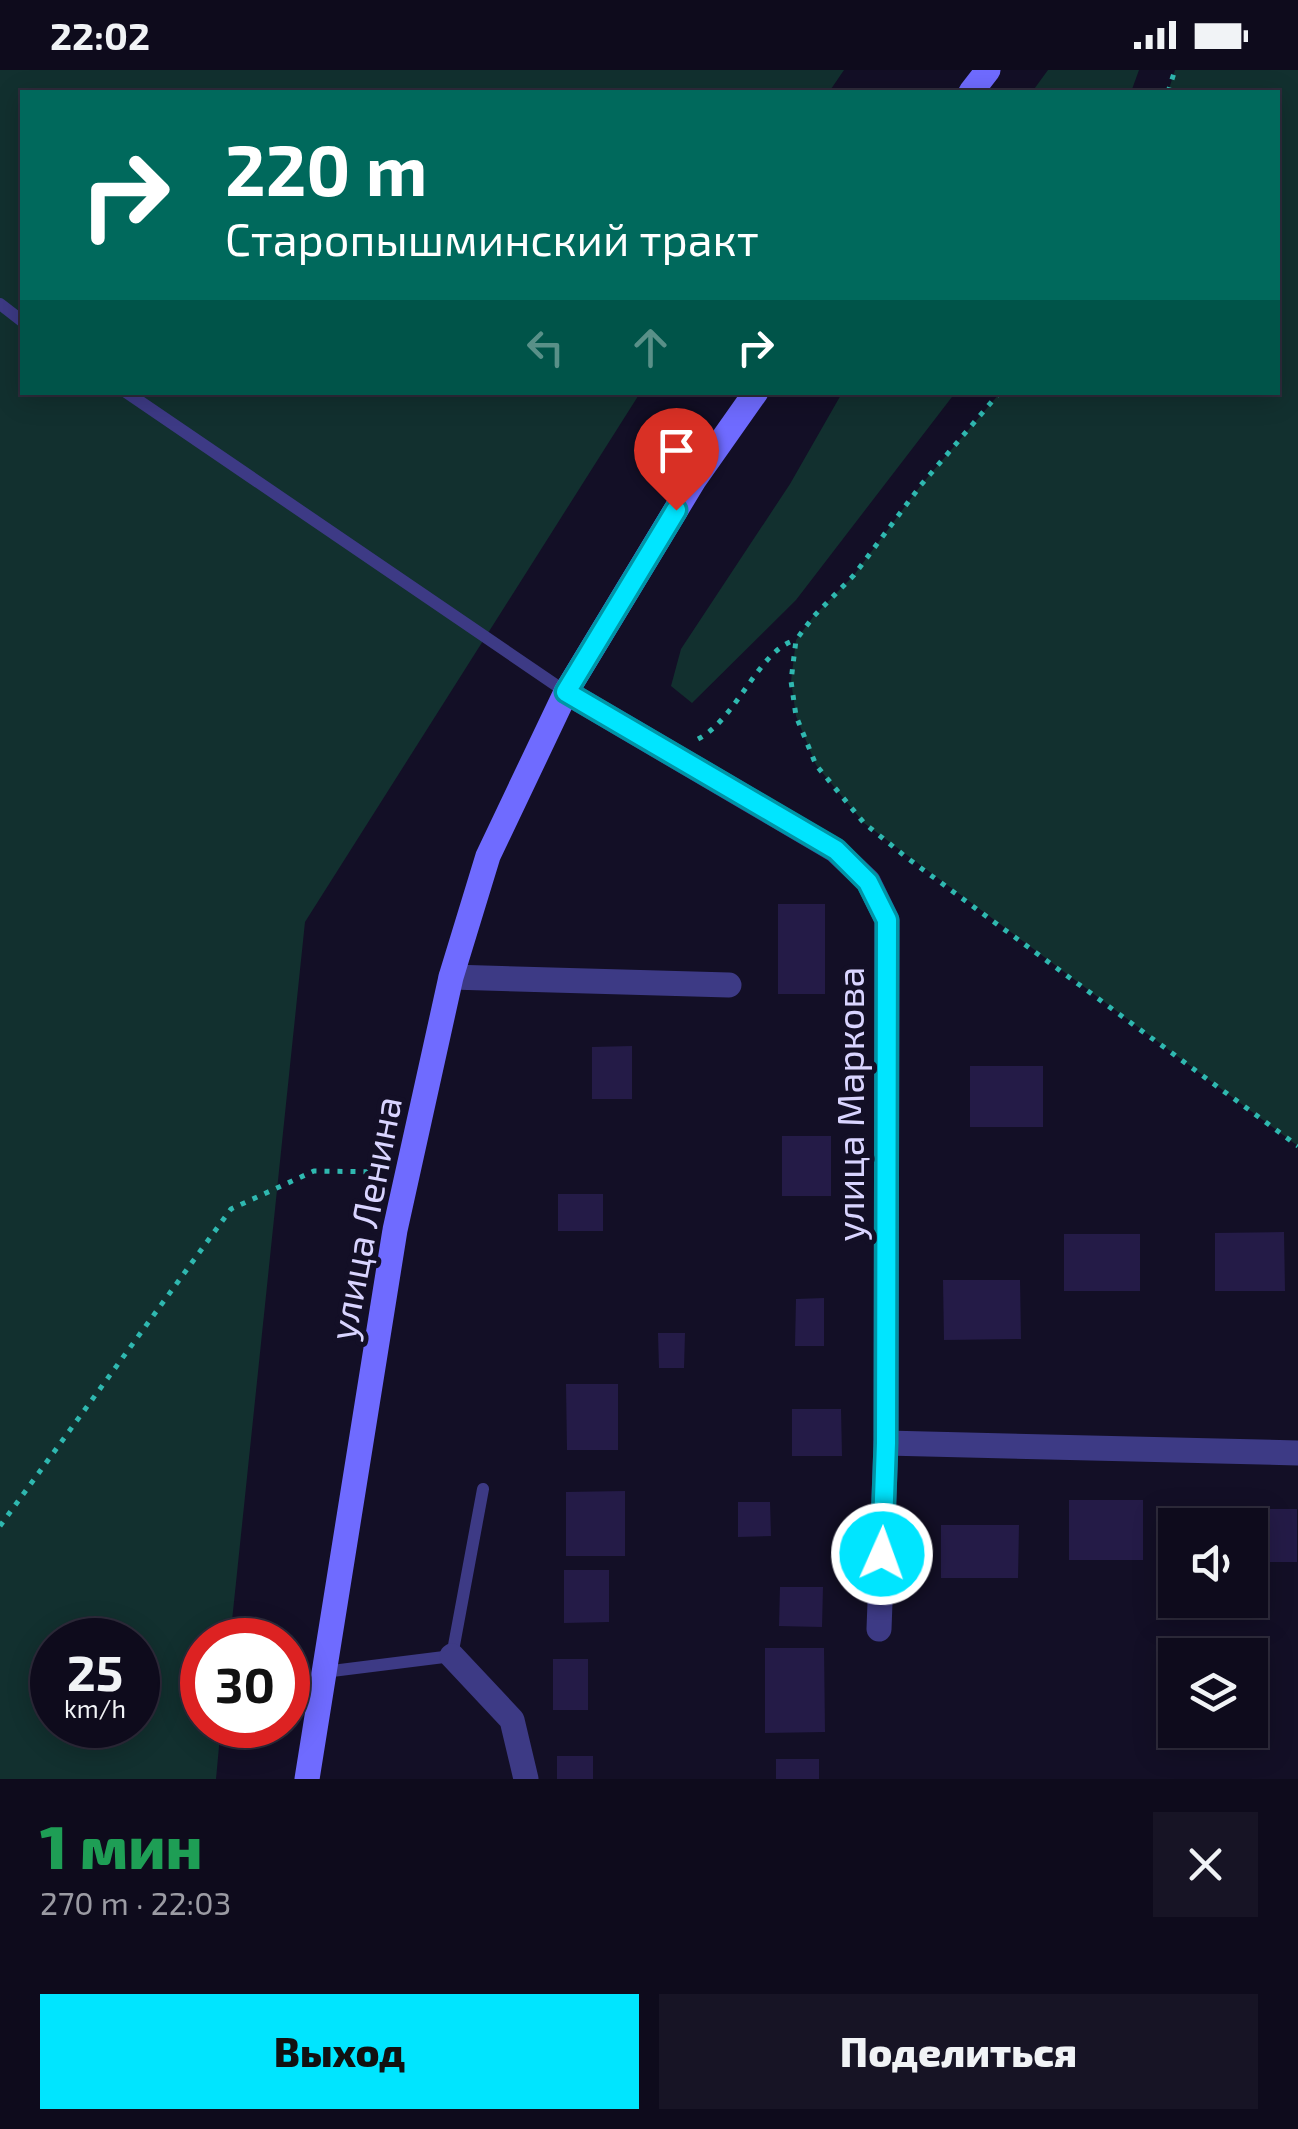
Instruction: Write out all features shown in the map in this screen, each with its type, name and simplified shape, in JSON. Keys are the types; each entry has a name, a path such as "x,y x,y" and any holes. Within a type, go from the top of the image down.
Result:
{"street":[{"path":"973,90 988,70"},
{"name":"улица Ленина","path":"307,1779 408,1172 450,976 488,856 566,692 694,480 754,395"},
{"name":"улица Маркова","path":"566,692 836,850 868,882 887,920 886,1443 879,1629"},
{"path":"450,976 730,985"},
{"path":"886,1443 1298,1454"},
{"path":"452,1656 512,1720 526,1779"}],"lane":[{"path":"0,304 20,320"},
{"path":"130,395 566,692"},
{"path":"324,1672 452,1656 482,1489"}],"path":[{"path":"997,395 920,485 854,575 813,616 796,640 791,681 796,716 816,765 864,824 1298,1146"},
{"path":"656,744 690,743 716,730 773,656 787,642 796,640"},
{"path":"0,1526 231,1210 314,1171 408,1172"}],"green space":[{"path":"0,70 844,70 830,90 20,90 20,395 639,395 305,922 232,1618 180,1618 180,1748 219,1748 216,1779 0,1779"},
{"path":"1048,70 1139,70 1132,90 1033,90"},
{"path":"1175,70 1298,70 1298,1146 864,823 816,765 796,716 791,681 796,640 854,575 921,485 998,395 1280,395 1280,90 1169,90"},
{"path":"841,395 953,395 796,600 692,703 671,686 681,649 790,484"}],"building":[{"path":"778,904 825,904 825,994 778,994"},
{"path":"632,1046 632,1099 592,1099 592,1047"},
{"path":"970,1066 1043,1066 1043,1127 970,1127"},
{"path":"782,1136 831,1136 831,1196 782,1196"},
{"path":"558,1194 603,1194 603,1231 558,1231"},
{"path":"1284,1232 1285,1291 1215,1291 1215,1233"},
{"path":"1064,1234 1140,1234 1140,1291 1064,1291"},
{"path":"943,1280 1020,1280 1021,1339 944,1340"},
{"path":"824,1298 824,1346 795,1346 796,1299"},
{"path":"658,1333 685,1333 684,1368 659,1368"},
{"path":"566,1384 618,1384 618,1450 567,1450"},
{"path":"792,1409 841,1409 842,1456 792,1456"},
{"path":"625,1491 625,1556 566,1556 566,1492"},
{"path":"1069,1500 1143,1500 1143,1560 1069,1560"},
{"path":"738,1502 770,1502 771,1536 738,1537"},
{"path":"1268,1509 1297,1509 1297,1562 1268,1562"},
{"path":"941,1525 1019,1525 1018,1578 941,1578"},
{"path":"564,1570 609,1570 609,1622 564,1623"},
{"path":"780,1587 823,1587 822,1627 779,1626"},
{"path":"765,1648 824,1648 825,1732 765,1733"},
{"path":"553,1659 588,1659 588,1710 553,1710"},
{"path":"557,1756 593,1756 593,1779 557,1779"},
{"path":"776,1759 819,1759 819,1779 776,1779"}],"route":[{"path":"676,510 566,692 836,850 868,882 887,920 886,1443 882,1554"}]}
